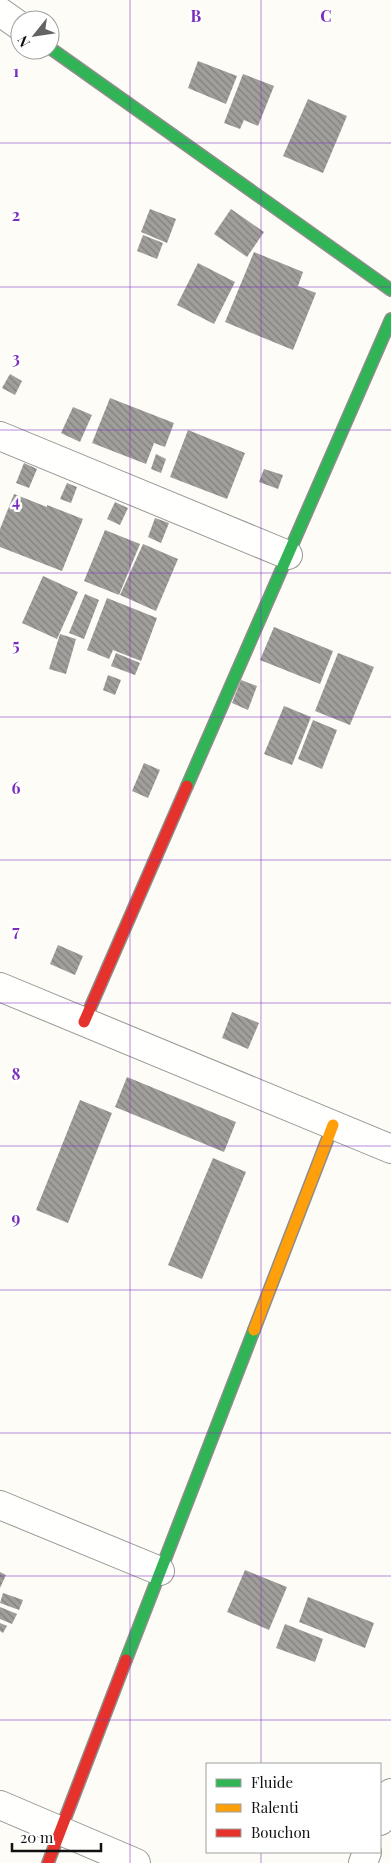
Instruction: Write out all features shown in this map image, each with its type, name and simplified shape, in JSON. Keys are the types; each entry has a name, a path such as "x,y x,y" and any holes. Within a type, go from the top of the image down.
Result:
{"street":[{"path":"60,55 391,290"},
{"path":"84,1022 391,319"},
{"path":"0,436 288,554"},
{"path":"0,987 391,1149"},
{"path":"48,1863 333,1125"},
{"path":"0,1506 160,1572"},
{"path":"381,1818 391,1793"},
{"path":"0,1805 136,1863"}],"building":[{"path":"198,61 237,76 226,104 188,88"},
{"path":"243,74 274,86 258,126 244,120 240,129 224,123"},
{"path":"308,99 347,116 323,173 283,156"},
{"path":"150,209 176,219 167,243 141,232"},
{"path":"231,209 264,232 247,257 214,234"},
{"path":"143,235 163,243 157,259 137,251"},
{"path":"254,252 303,272 298,286 316,293 293,350 225,322"},
{"path":"198,263 235,282 214,324 177,305"},
{"path":"10,374 22,381 15,395 2,388"},
{"path":"110,398 174,423 165,447 154,443 146,464 92,443"},
{"path":"73,407 92,415 80,442 61,433"},
{"path":"188,430 245,453 227,499 170,477"},
{"path":"156,454 166,459 161,473 151,469"},
{"path":"24,463 37,469 29,488 16,483"},
{"path":"264,469 283,475 278,489 259,482"},
{"path":"67,483 77,487 71,503 60,499"},
{"path":"14,494 83,519 62,571 0,547 0,529"},
{"path":"115,502 128,508 120,525 107,519"},
{"path":"155,518 169,523 161,543 148,537"},
{"path":"105,530 140,544 119,595 84,581"},
{"path":"143,544 178,559 156,611 120,595"},
{"path":"43,576 78,592 57,639 22,623"},
{"path":"85,594 99,600 84,639 69,633"},
{"path":"107,598 157,618 141,661 113,650 109,659 87,650"},
{"path":"274,627 333,651 320,684 260,660"},
{"path":"60,634 76,639 66,674 49,669"},
{"path":"116,653 140,663 135,675 111,666"},
{"path":"338,653 374,667 350,725 315,711"},
{"path":"108,675 121,680 115,695 103,690"},
{"path":"241,680 257,686 248,710 232,703"},
{"path":"284,706 311,717 292,765 264,754"},
{"path":"313,720 337,730 322,769 298,759"},
{"path":"144,763 160,770 148,798 132,791"},
{"path":"58,945 83,956 75,975 50,964"},
{"path":"232,1012 259,1023 248,1049 222,1038"},
{"path":"127,1077 236,1122 224,1152 115,1107"},
{"path":"80,1100 112,1113 68,1223 36,1210"},
{"path":"213,1158 246,1172 202,1279 168,1265"},
{"path":"245,1570 287,1587 269,1630 227,1612"},
{"path":"0,1572 6,1575 0,1588"},
{"path":"3,1593 23,1600 19,1610 0,1603"},
{"path":"308,1597 374,1623 365,1648 299,1622"},
{"path":"0,1607 17,1614 12,1624 0,1619"},
{"path":"0,1623 7,1626 3,1633 0,1631"},
{"path":"285,1624 323,1639 315,1662 276,1648"}],"traffic: fast":[{"path":"60,55 391,290"},
{"path":"187,786 391,319"},
{"path":"126,1660 254,1330"}],"traffic: slow":[{"path":"254,1330 333,1125"}],"traffic: jam":[{"path":"84,1022 187,786"},
{"path":"48,1863 126,1660"}]}
